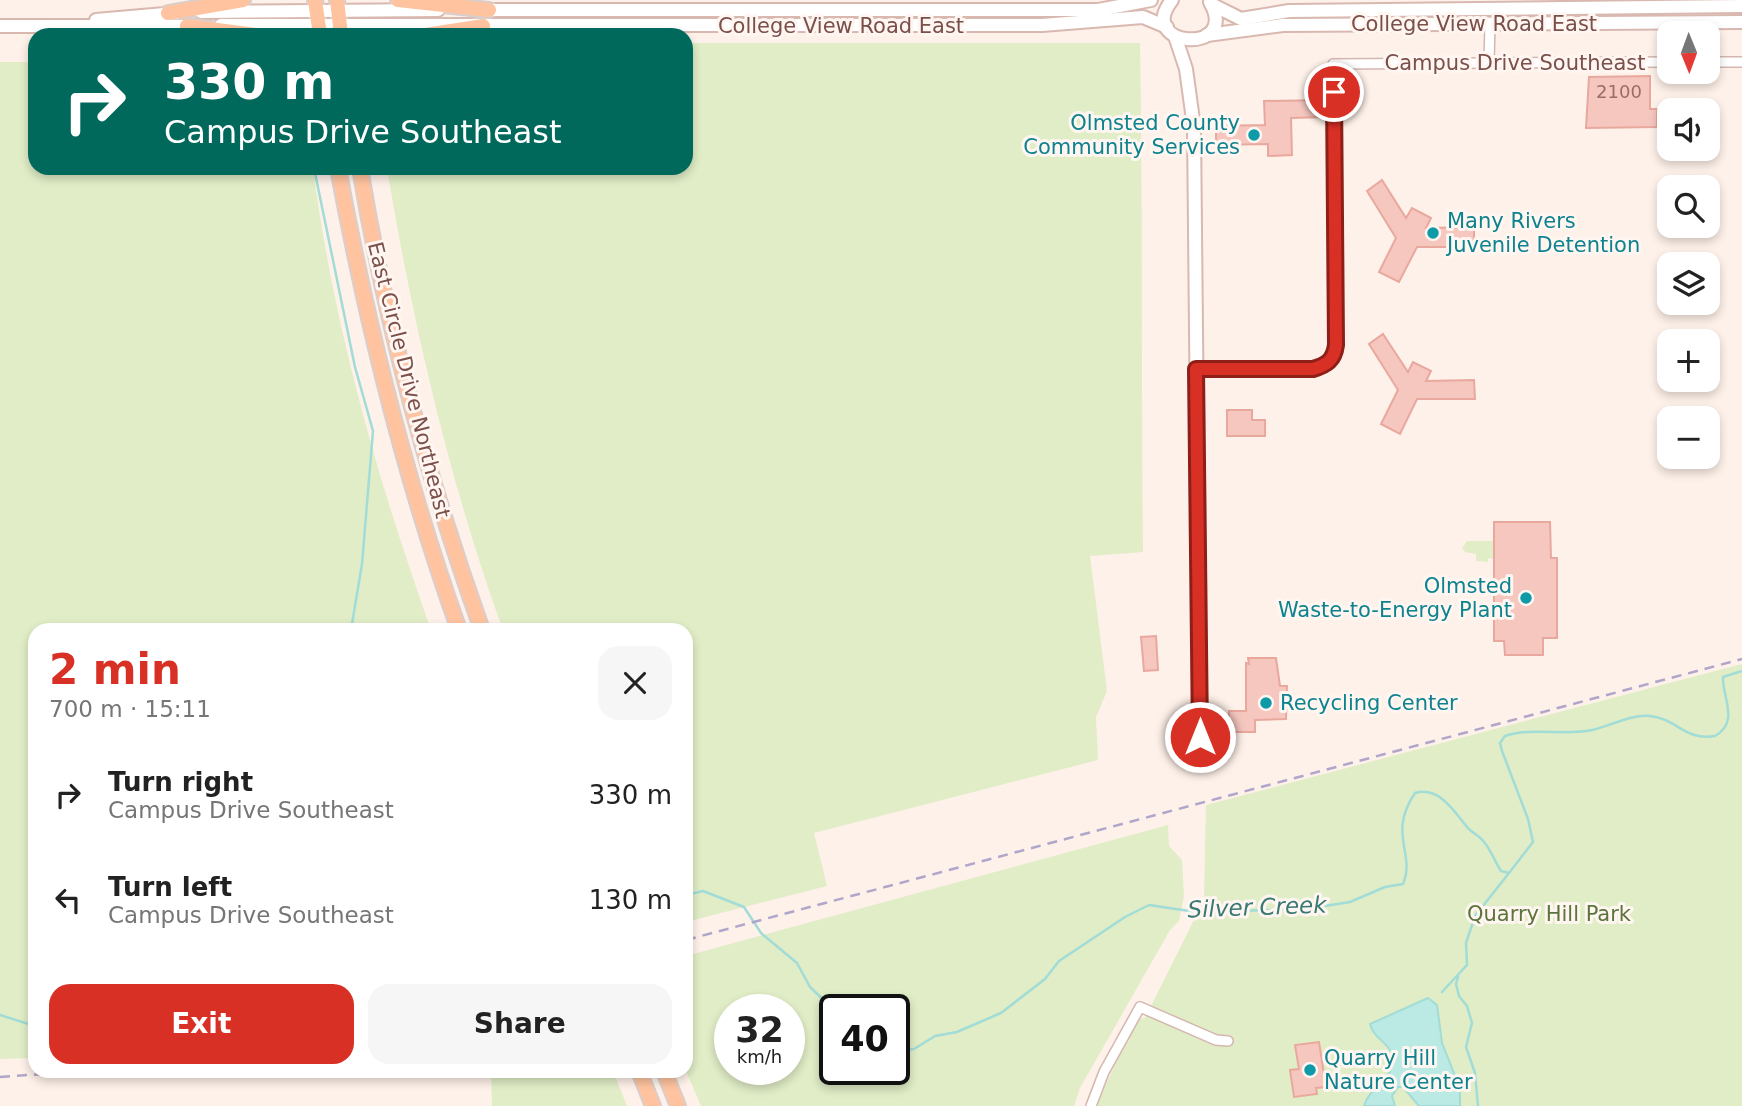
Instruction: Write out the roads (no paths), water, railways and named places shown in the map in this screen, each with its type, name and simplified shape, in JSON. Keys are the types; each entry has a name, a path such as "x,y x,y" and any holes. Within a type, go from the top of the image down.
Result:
{"main road":[{"path":"168,13 243,0"},
{"path":"398,0 489,10"},
{"name":"College View Road East","path":"51,25 168,13 316,5 489,10 1098,10 1151,0"},
{"path":"1172,0 1165,12 1185,64 1194,127 1200,737"},
{"path":"1185,64 1214,20 1210,2"},
{"name":"College View Road East","path":"1210,2 1241,19 1301,11 1742,6"},
{"path":"316,5 319,28"},
{"path":"337,5 340,28"},
{"name":"College View Road East","path":"412,28 1042,25 1143,17 1192,41 1283,25 1742,22"},
{"name":"College View Road East","path":"0,26 253,28"},
{"path":"187,26 202,28"},
{"path":"471,28 484,26"},
{"name":"East Circle Drive Northeast","path":"339,175 368,317 391,412 429,543 457,623"},
{"name":"East Circle Drive Northeast","path":"361,175 386,304 421,443 480,623"},
{"path":"642,1078 653,1106"},
{"path":"666,1078 678,1106"}],"street":[{"path":"1489,63 1490,24"},
{"name":"Campus Drive Southeast","path":"1196,369 1313,369 1329,363 1335,353 1334,64 1657,62"},
{"path":"1720,62 1742,62"},
{"path":"1091,1106 1104,1072 1140,1007 1216,1040 1228,1041"}],"water":[{"path":"1428,998 1437,1005 1442,1043 1460,1088 1460,1106 1419,1106 1403,1087 1398,1087 1392,1096 1395,1106 1364,1106 1371,1093 1388,1075 1393,1062 1390,1050 1374,1033 1370,1024"}],"waterway":[{"path":"315,175 355,367 373,431 362,564 352,623"},
{"name":"Silver Creek","path":"910,1049 935,1036 957,1032 1001,1013 1045,979 1059,961 1125,917 1149,905 1196,912 1306,909 1350,902 1385,887 1403,884 1406,873 1403,820 1415,793 1431,793 1445,801 1482,840 1501,871 1509,873 1533,842 1528,819 1502,751 1500,743 1505,736 1526,732 1581,732 1643,716 1668,721 1688,733 1704,737 1715,736 1727,724 1728,709 1723,677 1742,671"},
{"path":"1442,992 1467,965 1466,943 1475,916 1509,873"},
{"name":"Silver Creek","path":"693,893 703,891 744,907 761,933 797,963 810,987 819,996"},
{"path":"1458,977 1456,984 1459,996 1467,1006 1472,1023 1466,1047 1475,1073 1478,1106"},
{"name":"Silver Creek","path":"0,1015 28,1024"}],"railway":[{"path":"693,938 1742,659"},
{"path":"0,1077 28,1075"}],"place":[{"name":"Olmsted County Community Services","path":"1254,135"},
{"name":"Many Rivers Juvenile Detention","path":"1433,233"},
{"name":"Olmsted Waste-to-Energy Plant","path":"1526,598"},
{"name":"Recycling Center","path":"1266,703"},
{"name":"Quarry Hill Nature Center","path":"1310,1070"}],"park label":[{"name":"Quarry Hill Park","path":"1549,914"}]}
